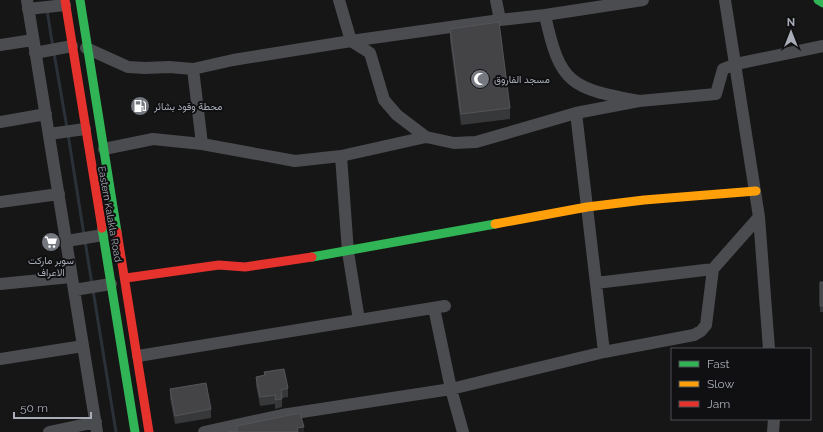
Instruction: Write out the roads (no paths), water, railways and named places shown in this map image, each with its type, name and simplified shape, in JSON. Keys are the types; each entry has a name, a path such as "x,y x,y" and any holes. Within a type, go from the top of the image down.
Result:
{"main road":[{"name":"Eastern Kalakla Road","path":"80,0 86,48 126,278 149,432"},
{"path":"818,0 823,3"},
{"name":"Eastern Kalakla Road","path":"65,2 135,432"},
{"path":"126,278 218,265 245,267 348,252 587,207 644,200 756,191"}],"street":[{"path":"339,0 351,41 370,53 384,100 397,115 426,136 454,143 476,142 576,113 639,101 716,94 724,69 736,64 823,46"},
{"path":"496,0 500,20"},
{"path":"86,48 128,67 169,67 193,69 233,60 351,41 545,15 643,0"},
{"path":"725,0 756,191 769,348"},
{"path":"49,432 96,427 27,5 65,2"},
{"path":"545,15 557,59 568,78 579,86 598,93 639,101"},
{"path":"0,45 33,40"},
{"path":"35,53 72,46"},
{"path":"193,69 202,144"},
{"path":"576,113 604,352"},
{"path":"0,122 46,114"},
{"path":"49,134 85,129"},
{"path":"104,149 153,139 202,144 295,161 342,156 426,136"},
{"path":"342,156 348,252 359,320"},
{"path":"0,202 59,194"},
{"path":"204,432 282,415 451,390 604,352 694,335 701,331 706,325 713,269 759,217"},
{"path":"66,241 103,235"},
{"path":"596,283 713,269"},
{"path":"0,284 72,277"},
{"path":"74,290 111,284"},
{"path":"138,356 440,307 451,390 463,432"},
{"path":"0,359 83,346"},
{"path":"773,432 774,420"}],"waterway":[{"path":"47,10 53,48"},
{"path":"54,53 67,128"},
{"path":"68,134 84,235"},
{"path":"85,241 92,284"},
{"path":"93,290 116,432"}],"place":[{"name":"مسجد الفاروق","path":"480,79"},
{"name":"محطة وقود بشائر","path":"140,106"},
{"name":"سوبر ماركت الاعراف","path":"51,242"}]}
